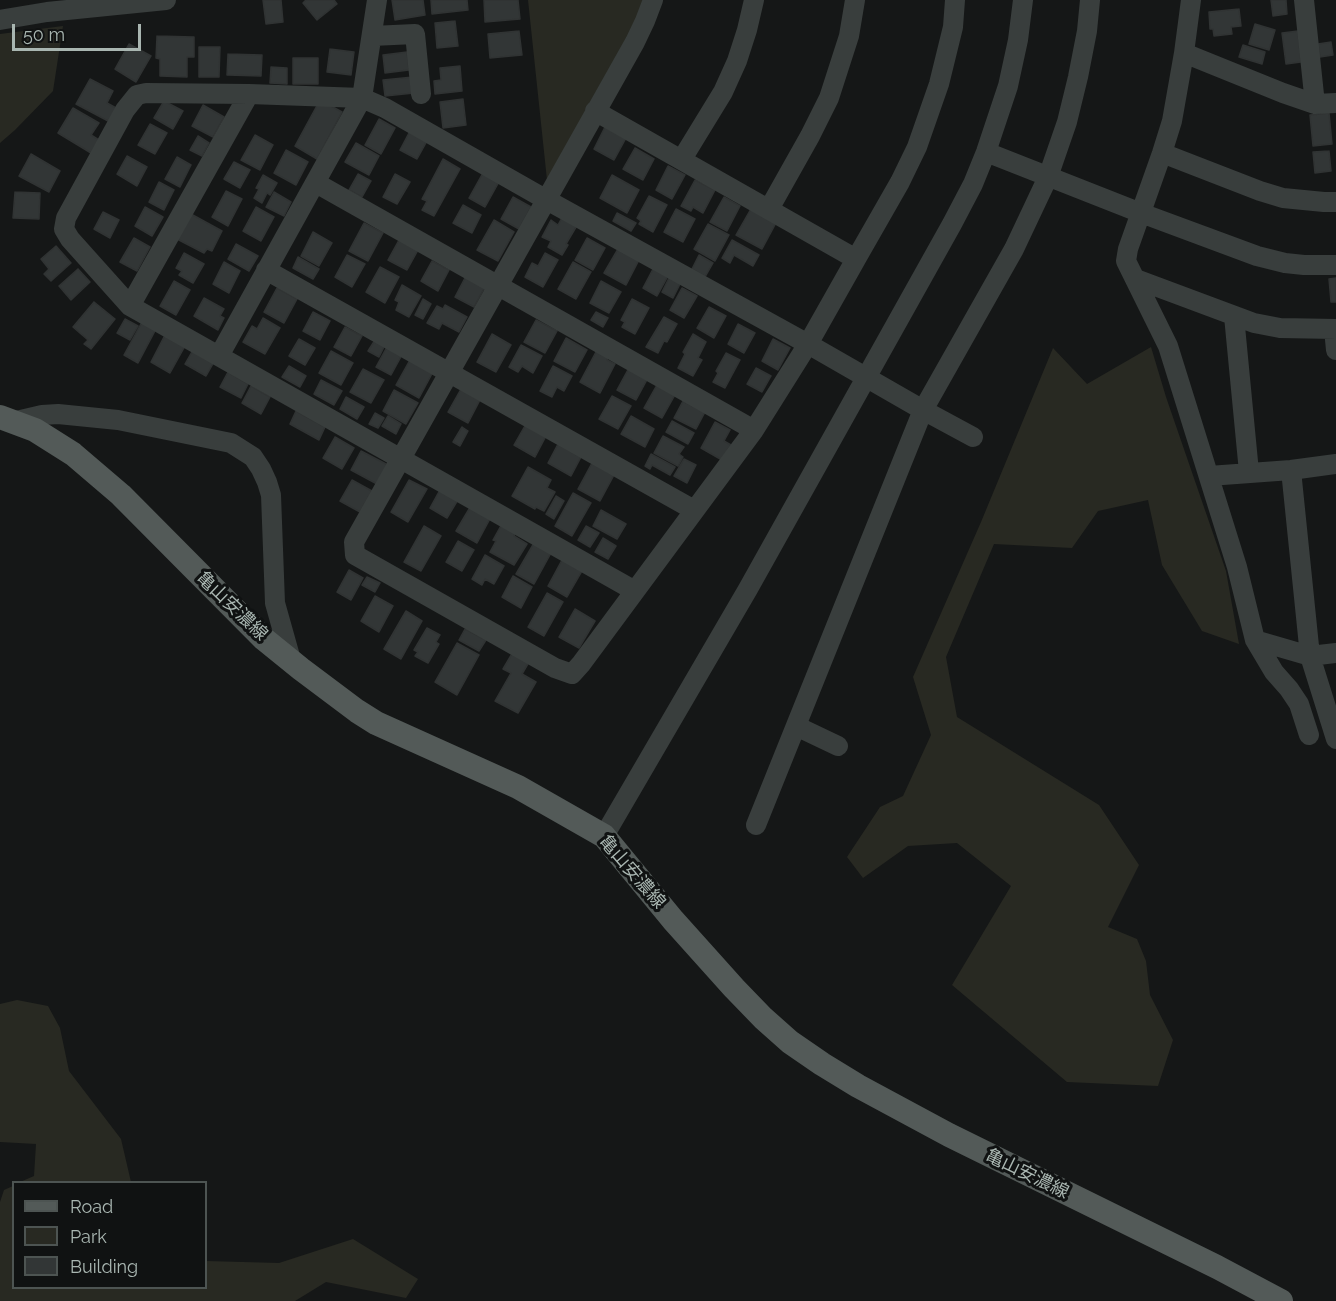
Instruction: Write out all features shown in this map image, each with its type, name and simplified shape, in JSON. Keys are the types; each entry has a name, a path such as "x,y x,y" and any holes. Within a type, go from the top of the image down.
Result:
{"main road":[{"name":"亀山安濃線","path":"6,419 35,430 73,454 121,495 264,639 357,711 376,723 518,787 604,836 673,920 734,988 790,1042 822,1064 949,1136 1217,1267 1281,1301"}],"street":[{"path":"0,20 46,6 166,0"},
{"path":"219,356 362,98 377,0"},
{"path":"653,0 635,42 354,542 355,555 555,668 572,674 754,430 808,344 900,182 917,147 939,84 953,27 955,0"},
{"path":"682,159 723,92 737,62 754,0"},
{"path":"769,209 829,98 849,36 855,0"},
{"path":"604,836 748,589 952,224 987,153 1008,86 1018,40 1023,0"},
{"path":"756,825 923,410 1014,249 1048,177 1067,122 1078,77 1087,31 1090,0"},
{"path":"1191,0 1172,121 1128,249 1126,261 1168,346 1237,567 1255,640 1274,672 1290,689 1299,704 1309,735"},
{"path":"1304,0 1315,104"},
{"path":"372,36 415,34 421,94"},
{"path":"1184,53 1315,104 1336,103"},
{"path":"635,591 130,306 70,239 64,229 66,218 125,110 137,95 146,93 249,94 362,98 385,108 545,200 974,437"},
{"path":"130,306 249,94"},
{"path":"595,111 856,259"},
{"path":"987,153 1257,256 1285,263 1336,265"},
{"path":"1162,153 1283,198 1336,202"},
{"path":"316,183 754,430"},
{"path":"266,270 694,510"},
{"path":"1136,279 1254,323 1280,328 1335,329 1336,350"},
{"path":"1233,316 1249,472"},
{"path":"6,419 58,414 118,420 231,443 253,457 261,469 271,495 275,603 291,660"},
{"path":"1209,476 1336,464"},
{"path":"1291,470 1310,656 1336,739"},
{"path":"1255,640 1310,656 1336,653"},
{"path":"796,726 838,746"}],"green space":[{"path":"528,0 644,0 636,23 547,180"},
{"path":"63,26 53,91 0,143 0,34"},
{"path":"1151,347 1226,571 1239,644 1202,631 1162,565 1148,500 1098,511 1072,548 994,544 946,657 957,717 1099,805 1139,865 1108,927 1137,939 1146,961 1150,995 1173,1040 1158,1086 1067,1082 952,985 1011,886 957,843 908,846 863,878 847,857 880,807 903,796 931,735 913,677 981,522 1053,348 1087,384"},
{"path":"17,1000 48,1006 60,1028 69,1071 121,1139 131,1181 22,1181 34,1176 36,1144 0,1142 0,1004"},
{"path":"12,1186 12,1289 207,1289 207,1261 279,1263 353,1239 418,1279 406,1298 326,1282 295,1301 0,1301 0,1202 4,1190"}],"building":[{"path":"263,0 281,0 283,22 266,24"},
{"path":"306,0 334,0 337,4 317,20 303,3"},
{"path":"392,0 423,0 425,15 395,20"},
{"path":"431,0 467,0 468,10 432,14"},
{"path":"484,0 518,0 520,19 485,22"},
{"path":"1271,0 1286,0 1287,14 1273,16"},
{"path":"1239,9 1241,26 1231,27 1232,34 1214,36 1213,29 1210,29 1209,12"},
{"path":"455,21 458,46 437,48 435,23"},
{"path":"1255,24 1275,30 1269,50 1249,44"},
{"path":"519,31 522,55 490,58 488,34"},
{"path":"1298,31 1301,62 1286,64 1282,33"},
{"path":"157,36 194,37 194,57 187,57 187,77 160,76 160,59 156,58"},
{"path":"1331,42 1333,55 1320,57 1318,44"},
{"path":"129,44 151,56 136,82 115,69"},
{"path":"1243,45 1265,52 1262,64 1239,57"},
{"path":"199,47 220,47 219,77 199,77"},
{"path":"330,49 354,52 351,75 327,72"},
{"path":"407,52 409,70 385,73 383,55"},
{"path":"228,54 262,55 261,76 227,75"},
{"path":"293,58 318,58 318,84 293,84"},
{"path":"460,66 462,91 435,94 434,81 441,80 440,68"},
{"path":"271,67 287,68 287,84 270,83"},
{"path":"413,77 414,93 385,96 383,80"},
{"path":"90,79 113,91 107,103 118,109 110,122 76,104"},
{"path":"463,99 466,125 443,128 440,102"},
{"path":"320,100 342,112 317,159 295,146"},
{"path":"164,101 183,111 173,129 154,118"},
{"path":"203,105 224,117 213,137 192,126"},
{"path":"73,108 99,123 91,135 99,140 91,153 58,133"},
{"path":"1329,113 1332,144 1313,146 1310,115"},
{"path":"379,119 395,128 381,154 365,145"},
{"path":"150,124 167,133 155,154 138,145"},
{"path":"605,127 626,138 614,160 594,149"},
{"path":"410,131 427,141 417,159 400,150"},
{"path":"255,135 273,145 260,170 241,160"},
{"path":"198,136 209,143 202,156 190,150"},
{"path":"356,143 379,156 369,175 345,162"},
{"path":"635,148 654,159 643,180 623,169"},
{"path":"286,150 308,162 296,185 274,173"},
{"path":"1329,151 1331,171 1315,173 1313,152"},
{"path":"31,154 60,171 49,192 19,176"},
{"path":"127,156 147,167 137,186 117,174"},
{"path":"177,157 191,165 180,187 165,179"},
{"path":"443,159 460,169 434,216 422,210 427,201 422,199"},
{"path":"234,162 250,170 240,188 224,179"},
{"path":"668,166 685,175 672,199 656,190"},
{"path":"484,171 500,180 485,207 469,198"},
{"path":"358,174 371,181 362,197 349,190"},
{"path":"395,174 410,182 397,204 383,197"},
{"path":"263,175 277,183 270,195 267,193 262,203 254,198"},
{"path":"612,175 639,190 627,213 600,198"},
{"path":"695,180 715,190 703,213 693,207 691,211 681,206"},
{"path":"159,182 174,190 164,210 149,202"},
{"path":"226,191 242,199 228,226 212,217"},
{"path":"15,192 40,193 39,219 13,218"},
{"path":"274,192 291,202 284,216 266,207"},
{"path":"649,196 667,205 653,232 639,224 641,221 637,218"},
{"path":"513,197 531,207 519,229 501,219"},
{"path":"724,197 740,206 727,231 710,222"},
{"path":"463,205 481,215 472,233 453,223"},
{"path":"145,207 163,217 152,236 135,226"},
{"path":"256,207 274,217 261,241 243,231"},
{"path":"752,207 777,221 762,249 736,235"},
{"path":"676,209 695,219 683,242 664,232"},
{"path":"103,212 119,220 110,238 94,229"},
{"path":"617,213 636,223 631,231 613,221"},
{"path":"191,214 222,231 212,251 207,249 204,253 177,239"},
{"path":"564,214 579,222 562,255 548,247 551,241 542,237 551,220 558,225"},
{"path":"494,220 514,232 498,261 477,250"},
{"path":"364,223 383,233 368,261 349,251"},
{"path":"708,224 729,235 715,261 694,249"},
{"path":"313,232 332,243 319,266 301,256"},
{"path":"134,238 150,247 137,271 120,262"},
{"path":"587,238 605,248 593,270 575,260"},
{"path":"399,240 418,250 407,270 388,260"},
{"path":"732,240 759,255 753,266 734,255 730,263 722,258"},
{"path":"236,244 258,256 249,271 228,259"},
{"path":"56,246 71,263 51,281 44,274 49,269 41,259"},
{"path":"618,249 639,260 626,285 604,273"},
{"path":"184,253 204,264 193,283 179,275 182,271 176,268"},
{"path":"545,253 558,260 543,287 525,277 532,263 538,266"},
{"path":"347,255 365,264 352,287 335,277"},
{"path":"699,255 713,263 705,277 692,269"},
{"path":"298,257 319,269 313,279 293,268"},
{"path":"432,261 449,270 438,291 421,281"},
{"path":"224,262 240,271 229,293 213,284"},
{"path":"573,262 591,272 576,299 558,289"},
{"path":"380,267 399,277 385,303 366,292"},
{"path":"78,269 90,282 71,300 59,286"},
{"path":"653,269 668,276 657,296 643,288"},
{"path":"466,276 485,287 474,307 455,297"},
{"path":"670,276 681,282 673,298 662,292"},
{"path":"1336,278 1336,302 1331,302 1329,279"},
{"path":"174,281 190,290 176,315 160,306"},
{"path":"601,281 621,292 609,313 590,303"},
{"path":"402,285 421,296 409,317 396,310 399,302 395,300"},
{"path":"277,288 297,299 284,323 264,312"},
{"path":"682,288 697,296 684,318 670,310"},
{"path":"204,298 224,309 220,316 224,318 218,330 194,316"},
{"path":"423,299 431,304 423,319 415,315"},
{"path":"632,299 649,308 635,334 622,327 625,322 621,320"},
{"path":"94,302 115,319 91,349 84,344 88,340 73,327"},
{"path":"445,305 467,317 459,332 442,323 439,329 427,323 437,306 443,309"},
{"path":"709,307 726,316 714,338 697,328"},
{"path":"313,312 330,321 320,340 303,331"},
{"path":"596,312 608,318 603,327 591,320"},
{"path":"664,317 677,324 658,353 646,347"},
{"path":"263,318 280,328 265,354 243,342 252,326 257,329"},
{"path":"125,319 138,326 130,340 117,333"},
{"path":"536,320 557,331 545,353 524,342"},
{"path":"142,322 156,329 138,363 124,355"},
{"path":"738,324 755,333 744,353 728,344"},
{"path":"345,327 362,336 351,356 334,347"},
{"path":"492,334 511,345 496,372 477,362"},
{"path":"693,334 706,342 698,358 702,360 693,376 678,368 685,354 683,352"},
{"path":"165,335 185,346 170,373 151,362"},
{"path":"566,338 587,350 575,372 554,361"},
{"path":"299,339 315,348 305,365 289,356"},
{"path":"773,339 790,348 778,370 762,361"},
{"path":"375,340 385,345 379,357 368,351"},
{"path":"388,345 403,353 391,375 376,367"},
{"path":"521,345 542,356 533,373 522,366 518,372 509,367"},
{"path":"193,350 214,362 206,376 185,364"},
{"path":"597,350 609,356 607,360 615,364 600,393 580,382"},
{"path":"331,351 353,363 341,385 319,373"},
{"path":"726,353 740,360 725,388 713,382"},
{"path":"411,358 434,370 419,398 396,385"},
{"path":"289,366 306,376 300,387 282,377"},
{"path":"553,366 572,376 564,391 557,387 552,397 540,391"},
{"path":"630,366 649,376 636,400 617,390"},
{"path":"756,368 771,376 762,392 747,384"},
{"path":"363,369 384,380 371,403 350,392"},
{"path":"228,372 248,384 241,398 220,387"},
{"path":"321,380 342,391 334,405 314,394"},
{"path":"658,383 676,393 662,418 644,408"},
{"path":"251,386 270,397 261,414 242,403"},
{"path":"461,389 480,400 468,423 448,412"},
{"path":"394,390 418,403 406,424 383,411"},
{"path":"612,396 631,406 618,429 599,419"},
{"path":"346,397 364,407 357,419 340,409"},
{"path":"683,401 705,412 696,429 674,418"},
{"path":"296,411 325,427 319,440 290,424"},
{"path":"375,413 384,418 378,428 369,424"},
{"path":"388,416 401,424 396,434 382,426"},
{"path":"631,416 654,429 645,447 621,434"},
{"path":"672,421 694,433 688,444 666,432"},
{"path":"715,422 730,430 724,441 731,445 722,460 701,448"},
{"path":"526,424 546,436 535,457 514,445"},
{"path":"462,427 468,431 460,446 453,442"},
{"path":"663,436 684,447 679,454 683,457 678,466 654,453"},
{"path":"335,437 354,448 342,469 323,458"},
{"path":"558,444 581,457 571,476 548,463"},
{"path":"361,451 388,465 377,484 351,470"},
{"path":"651,454 675,467 670,475 652,465 650,469 645,466"},
{"path":"684,459 696,465 687,483 674,476"},
{"path":"592,463 614,475 600,501 578,489"},
{"path":"528,467 551,480 547,488 555,492 544,511 536,507 535,509 512,496"},
{"path":"352,480 372,491 360,512 340,501"},
{"path":"409,480 427,489 408,522 391,512"},
{"path":"441,488 459,498 447,518 430,508"},
{"path":"573,493 591,503 572,536 555,526"},
{"path":"556,496 564,501 554,519 546,514"},
{"path":"472,504 492,515 477,543 456,531"},
{"path":"601,510 626,524 617,539 593,526"},
{"path":"503,522 517,530 514,536 527,544 514,565 490,552 496,541 493,540"},
{"path":"424,526 441,536 421,571 404,562"},
{"path":"586,526 599,533 590,547 578,540"},
{"path":"603,538 616,546 608,559 595,552"},
{"path":"458,541 474,550 462,571 446,562"},
{"path":"534,543 551,553 534,584 516,574"},
{"path":"485,555 504,566 494,584 485,579 482,585 472,579"},
{"path":"562,560 582,571 567,597 548,586"},
{"path":"349,570 363,578 351,600 337,592"},
{"path":"513,576 532,587 521,608 502,597"},
{"path":"367,577 380,583 375,592 362,585"},
{"path":"547,593 563,602 544,636 528,627"},
{"path":"375,596 393,606 379,632 361,621"},
{"path":"575,609 595,621 579,648 559,637"},
{"path":"406,611 422,621 401,659 384,649"},
{"path":"427,628 440,635 436,642 439,644 428,663 415,656 418,652 414,650"},
{"path":"465,629 486,640 479,651 459,640"},
{"path":"457,643 479,655 457,695 435,682"},
{"path":"513,652 529,662 522,674 536,682 518,713 495,701 511,673 503,669"}]}
